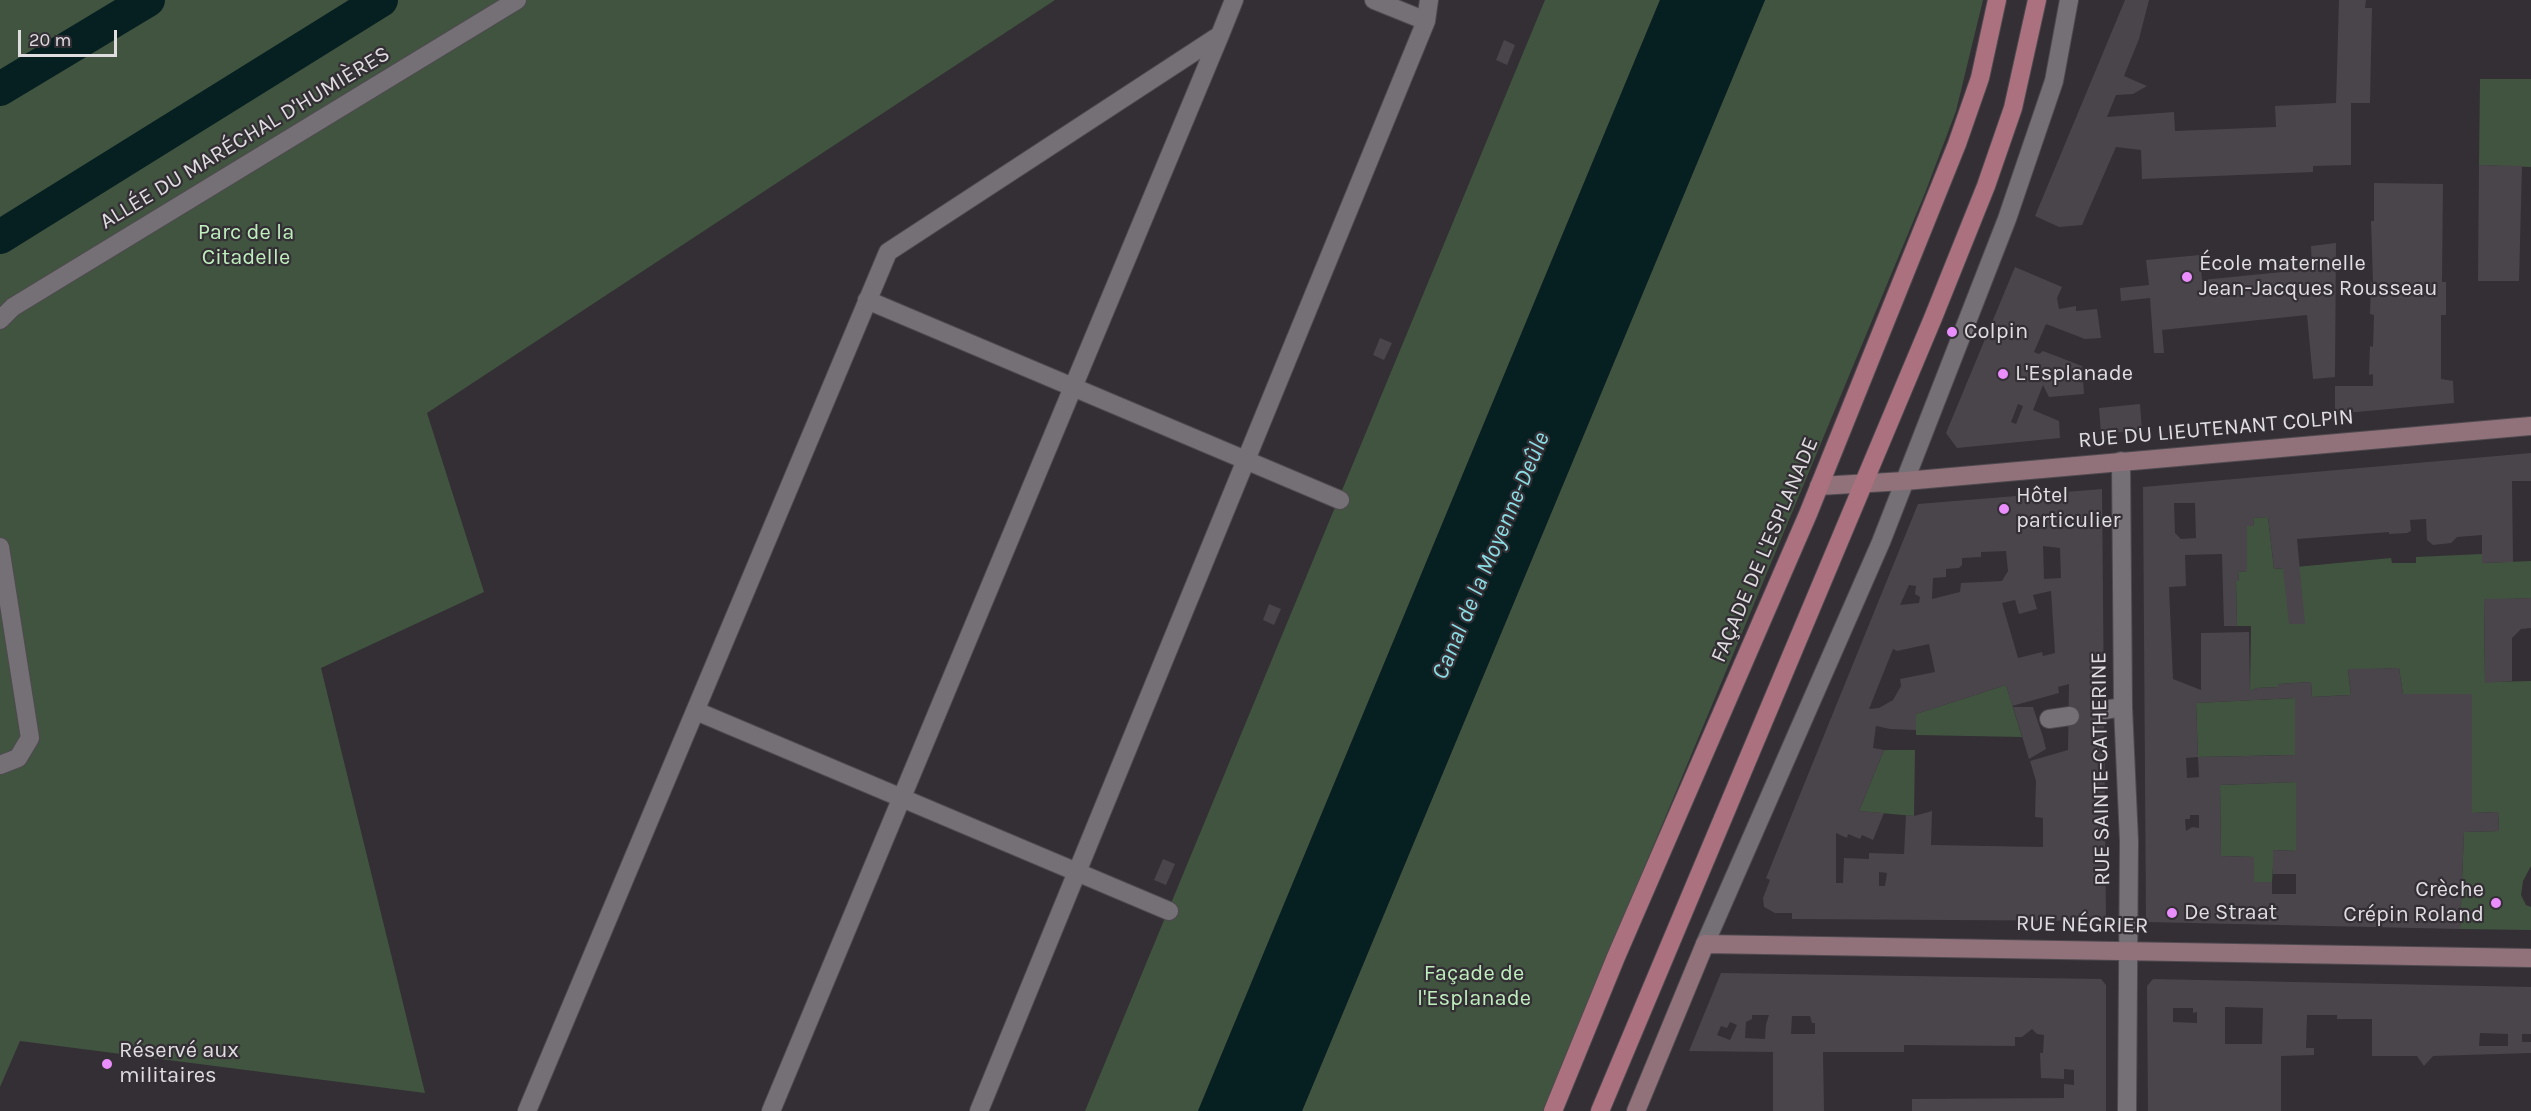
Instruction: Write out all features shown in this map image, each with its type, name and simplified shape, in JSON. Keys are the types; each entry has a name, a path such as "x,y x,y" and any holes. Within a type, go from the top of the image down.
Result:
{"main road":[{"name":"FAÇADE DE L'ESPLANADE","path":"1553,1111 1616,957 1819,486 1970,109 1987,50 1997,0"},
{"path":"1600,1111 1933,318 1997,154 2016,98 2037,0"}],"street":[{"name":"ALLÉE DU MARÉCHAL D'HUMIÈRES","path":"0,320 13,308 517,0"},
{"path":"771,1111 1234,0"},
{"path":"1374,0 1426,21"},
{"path":"979,1111 1248,460 1426,21 1429,0"},
{"path":"1636,1111 1705,945 1881,542 1905,481 2021,181 2054,81 2069,0"},
{"path":"527,1111 888,252 1220,35"},
{"path":"867,300 1340,500"},
{"name":"RUE DU LIEUTENANT COLPIN","path":"1819,486 1905,481 2531,426"},
{"name":"RUE SAINTE-CATHERINE","path":"2121,461 2123,707 2129,841 2127,1111"},
{"path":"0,547 30,738 18,758 0,765"},
{"path":"2104,710 2123,707"},
{"path":"696,711 1169,911"},
{"path":"2049,719 2070,716"},
{"name":"RUE NÉGRIER","path":"1705,945 2531,958"}],"green space":[{"name":"Parc de la Citadelle","path":"0,0 1055,0 427,413 484,592 321,668 425,1093 20,1041 0,1087"},
{"path":"1545,0 1660,0 1198,1111 1085,1111"},
{"name":"Façade de l'Esplanade","path":"1765,0 1983,0 1956,111 1925,193 1543,1111 1302,1111"},
{"path":"2480,79 2531,79 2531,167 2479,165"},
{"path":"2268,517 2274,569 2391,558 2392,563 2416,563 2416,557 2482,554 2483,563 2531,561 2531,598 2484,600 2485,682 2531,681 2531,866 2523,881 2521,895 2526,905 2531,907 2531,930 2460,929 2464,832 2499,831 2498,812 2472,813 2472,694 2403,694 2399,668 2348,670 2351,695 2312,697 2311,682 2278,684 2278,687 2257,688 2250,691 2251,626 2237,626 2236,581 2239,581 2238,572 2247,571 2247,526 2254,526 2253,518"},
{"path":"2006,685 2022,737 1916,735 1916,714"},
{"path":"2295,698 2295,755 2198,757 2196,703"},
{"path":"1884,750 1915,750 1914,816 1859,811"},
{"path":"2296,782 2296,851 2274,850 2272,882 2254,882 2254,857 2221,856 2220,785"}],"water":[{"name":"Canal de la Moyenne-Deûle","path":"1660,0 1765,0 1302,1111 1198,1111"}],"building":[{"path":"2125,0 2149,0 2139,39 2124,76 2147,86 2133,94 2116,95 2107,117 2174,112 2175,131 2276,127 2275,106 2336,103 2339,0 2366,0 2365,8 2372,8 2370,103 2351,103 2351,165 2313,166 2313,172 2142,179 2141,150 2116,147 2082,225 2059,227 2035,216"},
{"path":"1504,40 1515,45 1507,65 1496,60"},
{"path":"2479,165 2522,166 2519,281 2478,281"},
{"path":"2374,183 2443,184 2442,282 2446,282 2446,315 2441,315 2441,379 2453,381 2454,403 2335,414 2335,386 2373,386 2373,374 2369,375 2374,315 2370,314 2371,282 2373,282 2371,221 2374,221"},
{"name":"École maternelle Jean-Jacques Rousseau","path":"2336,243 2335,377 2313,379 2307,315 2162,330 2164,353 2154,353 2150,298 2121,301 2120,288 2149,285 2146,260 2200,255 2202,280 2312,269 2311,246"},
{"path":"2015,267 2062,287 2057,298 2059,309 2076,306 2076,311 2097,309 2101,338 2085,339 2046,324 2034,352 2039,354 2043,351 2082,366 2084,394 2049,397 2043,385 2033,410 2059,421 2060,438 1957,448 1946,433","holes":["2018,404 2023,406 2016,424 2011,422"]},
{"path":"1380,338 1392,343 1384,360 1373,355"},
{"path":"2140,404 2142,430 2101,434 2099,408"},
{"path":"2531,453 2531,481 2512,481 2513,562 2482,563 2482,535 2457,537 2451,543 2433,545 2427,540 2426,519 2410,520 2411,531 2407,533 2389,534 2389,532 2297,539 2305,624 2289,624 2283,568 2274,569 2268,517 2253,518 2254,526 2247,526 2247,571 2238,572 2239,581 2236,581 2237,626 2224,626 2222,554 2185,555 2186,586 2169,587 2173,679 2201,690 2201,633 2249,632 2250,691 2257,688 2278,687 2278,684 2311,682 2312,697 2351,695 2348,669 2399,668 2403,694 2472,694 2472,813 2498,812 2499,831 2464,832 2460,929 2146,922 2143,487","holes":["2174,503 2195,503 2196,538 2181,539 2175,533","2295,698 2295,755 2198,757 2196,703","2198,757 2199,777 2187,778 2186,758","2296,782 2296,851 2273,850 2273,874 2296,874 2296,894 2272,894 2272,882 2254,882 2254,857 2221,856 2220,785","2190,815 2199,815 2199,828 2192,827 2186,831 2185,819 2190,819"]},
{"path":"2102,489 2106,921 1792,919 1792,913 1775,913 1764,907 1763,898 1770,880 1766,878 1918,504","holes":["2043,546 2060,548 2061,578 2044,579","2006,551 2008,571 2002,581 1961,583 1960,592 1932,599 1933,578 1946,577 1946,569 1959,568 1962,565 1962,558 1981,557 1981,552","1909,585 1916,586 1915,594 1920,597 1919,603 1900,605","2051,591 2055,653 2043,656 2042,652 2018,658 2002,603 2015,600 2019,614 2037,609 2033,595","1929,644 1935,672 1900,679 1901,686 1893,700 1879,708 1869,709 1893,649 1897,651","2069,684 2068,750 2030,761 2036,781 2035,817 2043,818 2043,847 1931,845 1932,811 1914,816 1906,815 1904,854 1869,853 1869,859 1844,858 1843,883 1836,883 1836,833 1847,838 1848,834 1860,839 1862,835 1873,840 1884,813 1859,811 1884,750 1873,748 1876,726 1916,730 1916,714 2006,685 2012,706 2059,693 2058,687","1879,872 1887,873 1885,886 1879,886"]},
{"path":"2531,598 2531,628 2521,629 2512,638 2512,681 2485,683 2484,599"},
{"path":"1269,604 1281,609 1274,625 1263,620"},
{"path":"2013,707 2033,707 2043,737 2046,749 2029,759"},
{"path":"1163,859 1175,864 1166,885 1154,880"},
{"path":"1721,973 2101,979 2106,985 2106,1111 1912,1111 1912,1099 2064,1098 2064,1084 2074,1085 2074,1070 2064,1069 2064,1079 2041,1078 2040,1053 2043,1053 2044,1035 2037,1034 2032,1029 2022,1037 2015,1037 2015,1046 1904,1045 1904,1052 1823,1052 1824,1111 1773,1111 1773,1052 1689,1051","holes":["1752,1015 1769,1015 1765,1039 1745,1038 1746,1022 1752,1019","1792,1016 1810,1016 1812,1023 1815,1023 1815,1034 1791,1034","1730,1022 1737,1025 1730,1040 1717,1035 1721,1026 1727,1028"]},
{"path":"2153,979 2531,987 2531,1034 2522,1034 2522,1042 2531,1042 2531,1053 2433,1056 2424,1066 2417,1056 2372,1056 2372,1019 2337,1019 2337,1015 2307,1015 2306,1048 2314,1048 2314,1055 2281,1056 2281,1111 2148,1111 2147,986","holes":["2225,1007 2263,1008 2262,1044 2225,1044","2173,1008 2193,1008 2193,1013 2197,1012 2197,1023 2173,1022","2480,1033 2508,1034 2508,1046 2479,1046"]}],"waterway":[{"path":"0,89 148,0"},
{"path":"0,237 381,0"}],"place":[{"name":"École maternelle Jean-Jacques Rousseau","path":"2187,277"},
{"name":"Colpin","path":"1952,332"},
{"name":"L'Esplanade","path":"2003,374"},
{"name":"Hôtel particulier","path":"2004,509"},
{"name":"Crèche Crépin Roland","path":"2496,903"},
{"name":"De Straat","path":"2172,913"},
{"name":"Réservé aux militaires","path":"107,1064"}]}
